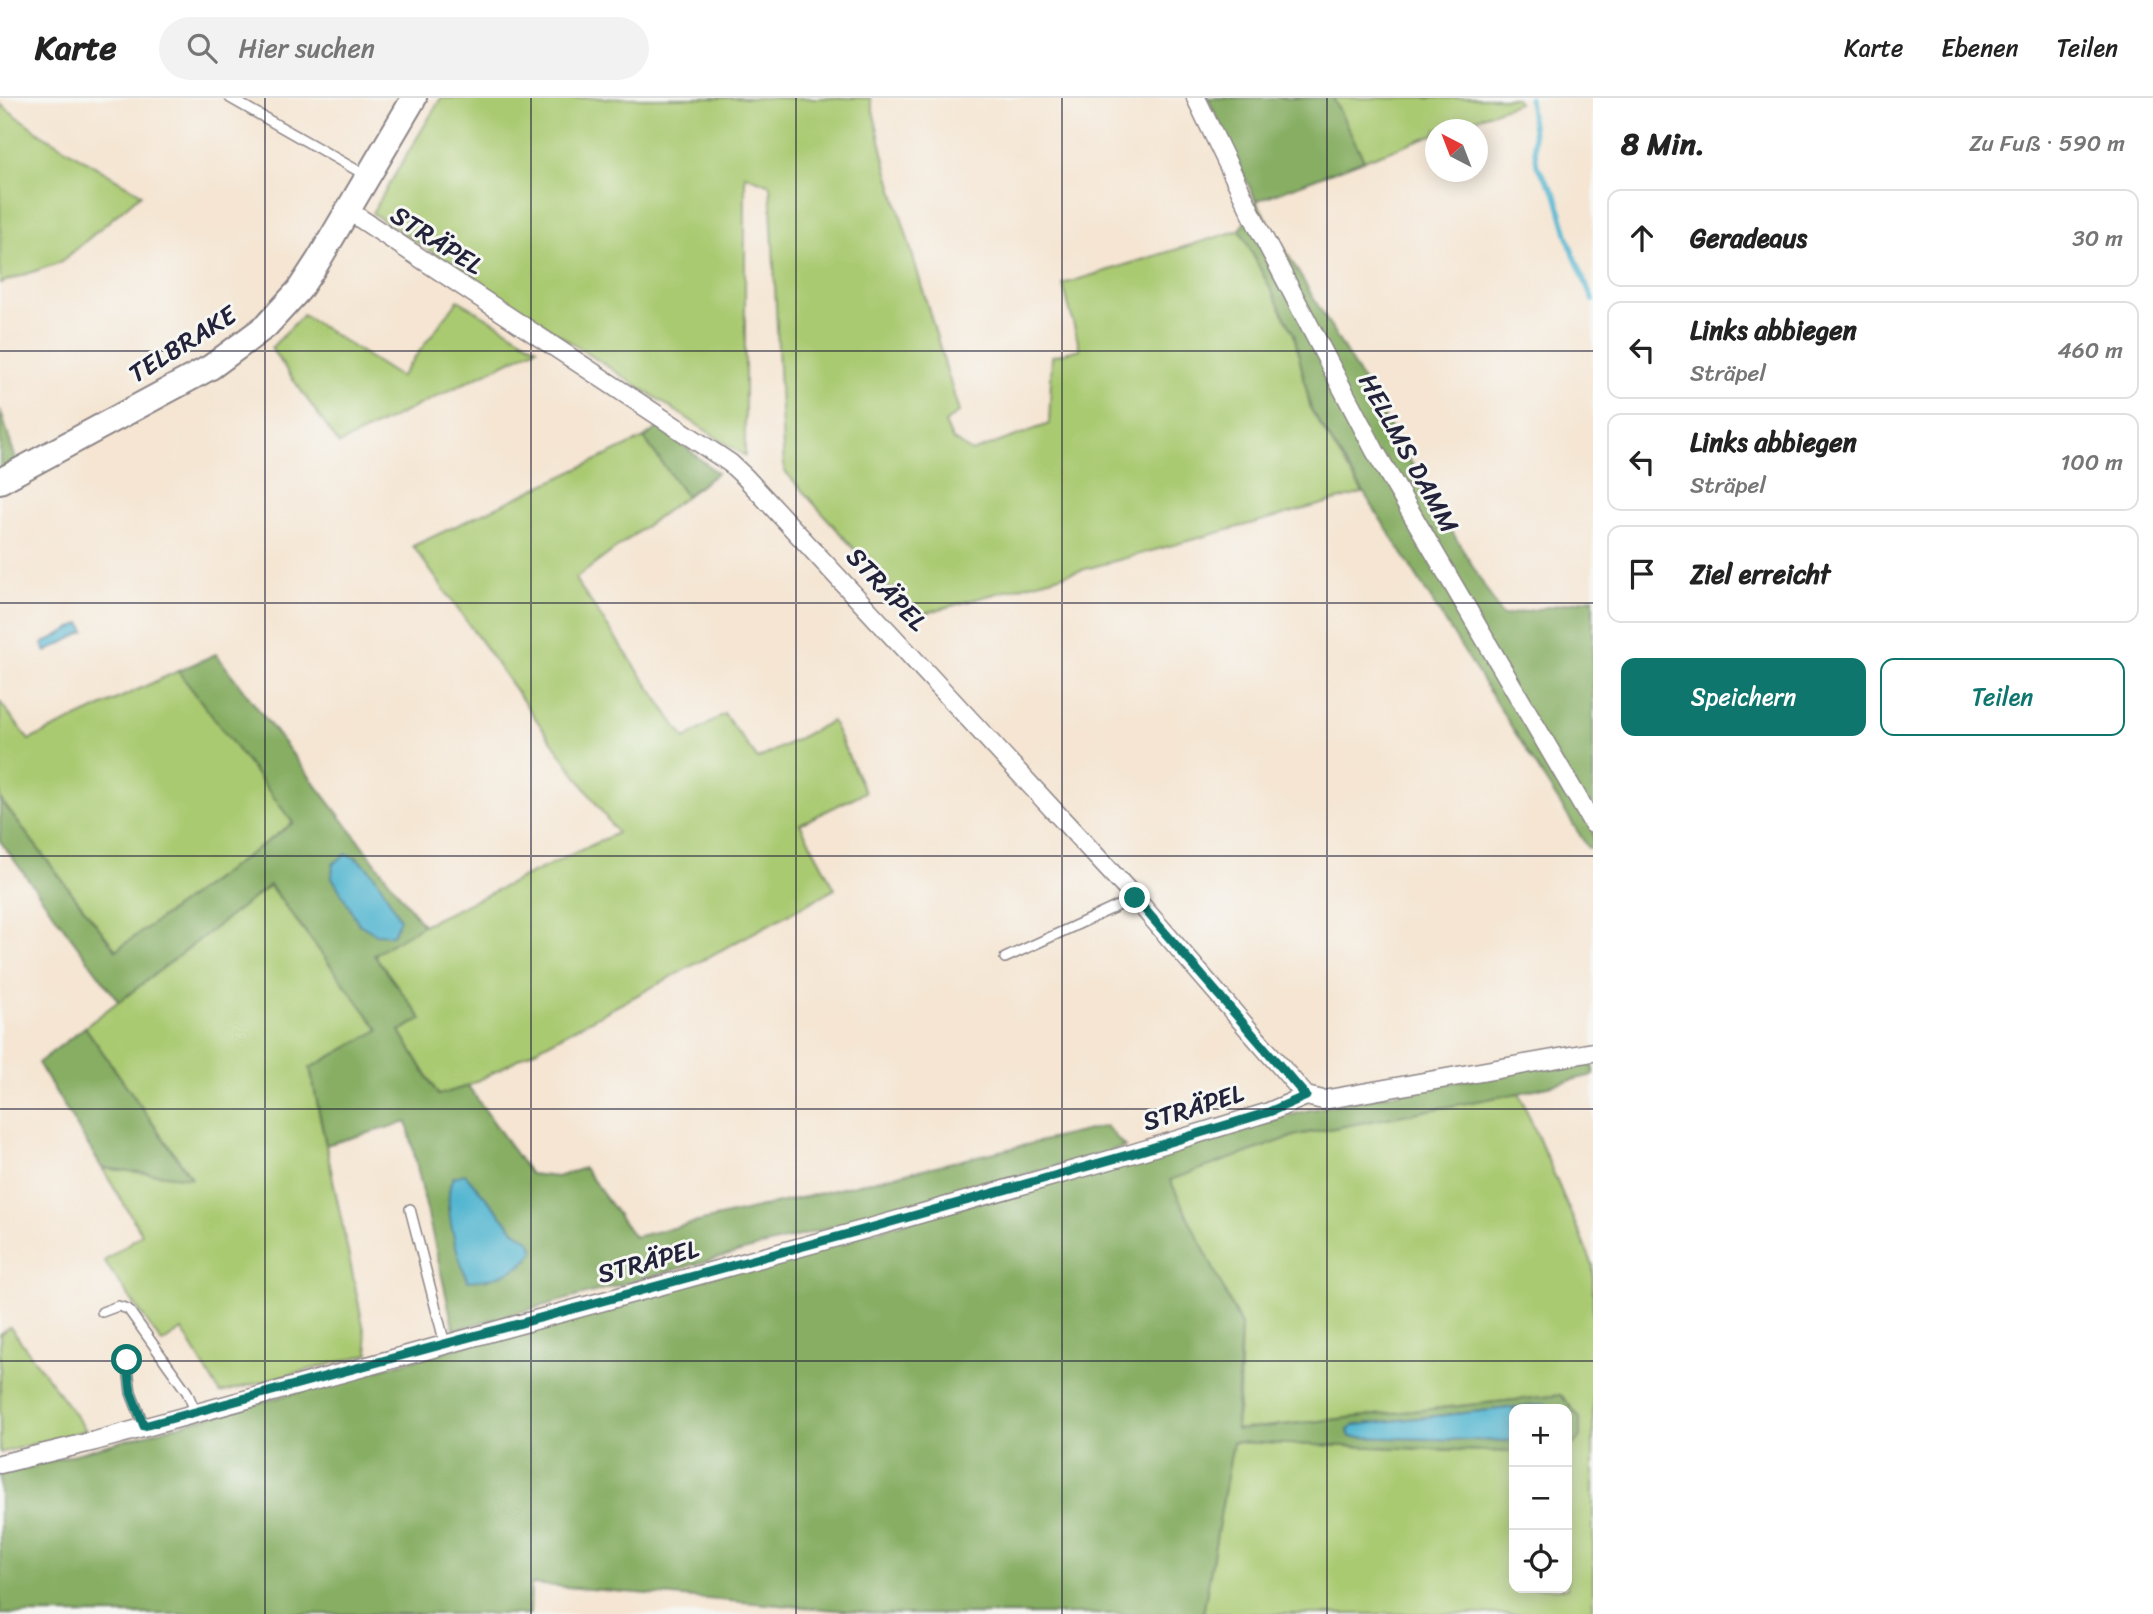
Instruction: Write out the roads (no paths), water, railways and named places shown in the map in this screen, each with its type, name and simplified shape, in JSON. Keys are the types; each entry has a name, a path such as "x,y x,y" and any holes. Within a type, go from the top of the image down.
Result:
{"street":[{"name":"TELBRAKE","path":"0,481 211,367 265,326 299,290 349,211 414,98"},
{"name":"HELLMS DAMM","path":"1196,98 1259,229 1375,451 1593,824"},
{"name":"STRÄPEL","path":"349,211 730,463 779,510 1135,898 1306,1096 1323,1100 1593,1052"},
{"name":"STRÄPEL","path":"0,1464 95,1441 1104,1161 1269,1112 1306,1096"}],"lane":[{"path":"230,98 369,177"},
{"path":"1005,958 1135,898"},
{"path":"410,1209 445,1344"},
{"path":"102,1311 118,1306 128,1309 187,1392 195,1413"},
{"path":"127,1360 131,1393 144,1426"}],"water":[{"path":"81,623 85,631 46,652 42,644"},
{"path":"346,854 364,864 384,891 400,919 393,935 376,934 359,924 332,877 333,864"},
{"path":"465,1174 515,1231 530,1241 534,1250 523,1264 496,1277 468,1281 459,1258 449,1200 453,1177"},
{"path":"1509,1408 1509,1441 1350,1437 1348,1430 1356,1425"}],"waterway":[{"path":"1529,98 1537,166 1556,195 1571,248 1593,301"}]}
